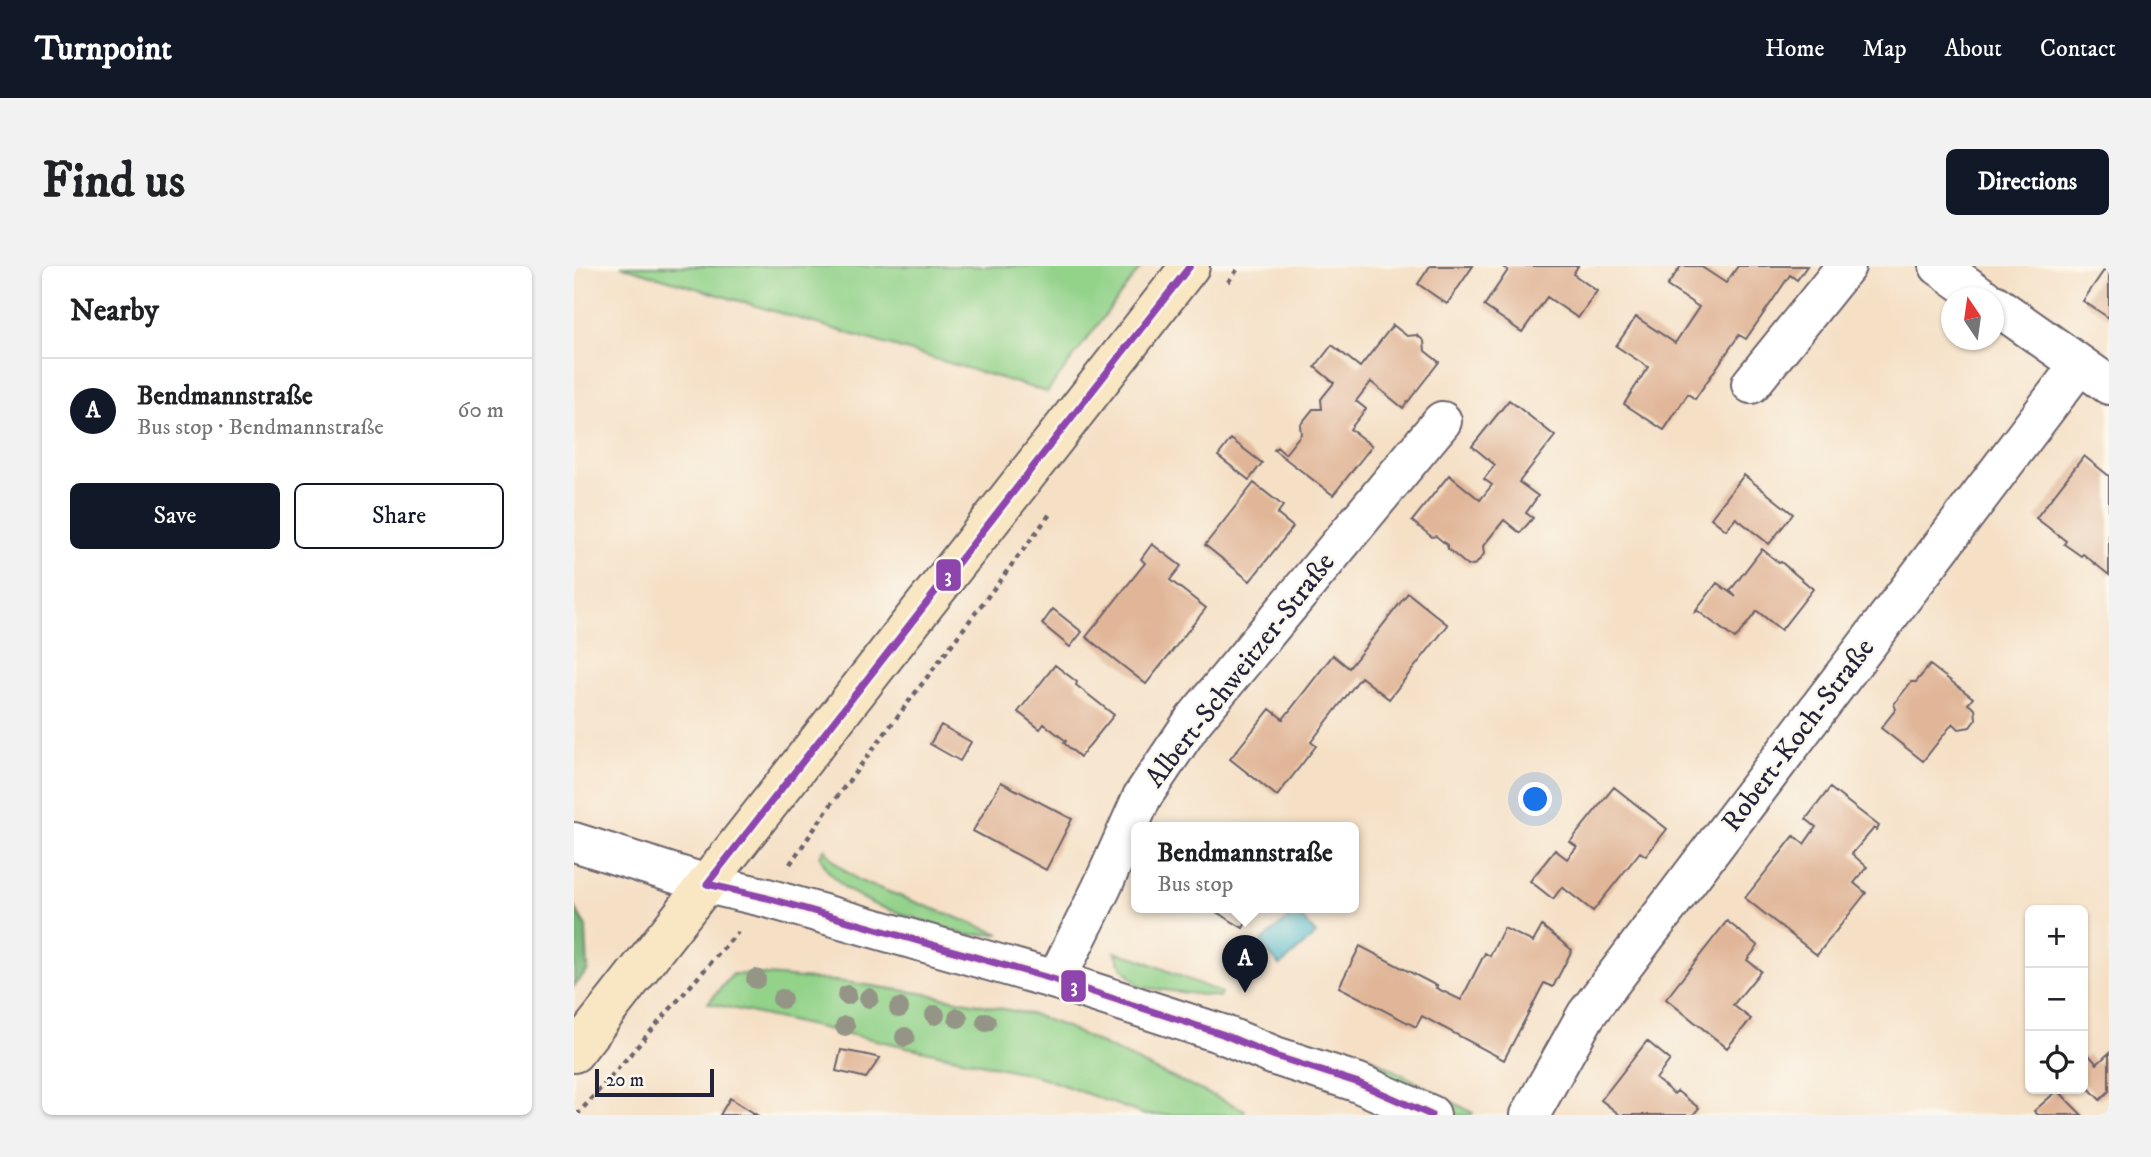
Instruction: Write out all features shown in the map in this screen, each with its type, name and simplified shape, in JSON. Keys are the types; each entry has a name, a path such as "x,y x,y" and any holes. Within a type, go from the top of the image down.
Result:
{"main road":[{"path":"574,1053 1190,266"}],"street":[{"path":"1751,384 1846,266"},
{"path":"1939,266 1969,287"},
{"path":"2004,312 2094,375"},
{"name":"Robert-Koch-Straße","path":"1530,1115 1586,1015 2094,375"},
{"name":"Albert-Schweitzer-Straße","path":"1056,980 1142,797 1194,721 1442,421"},
{"path":"574,842 706,884 768,898 1056,980 1222,1034 1275,1056 1356,1082 1431,1115"}],"path":[{"path":"1224,287 1240,266"},
{"path":"577,1115 768,898 830,806 1054,510"}],"green space":[{"path":"621,266 1142,266 1047,392"},
{"path":"825,848 836,863 860,881 1000,934 967,935 875,905 846,889 827,870 820,856"},
{"path":"574,905 586,927 588,970 574,986"},
{"path":"1115,952 1137,958 1221,993 1219,997 1140,987 1123,968"},
{"path":"733,974 845,982 927,994 1034,1015 1066,1027 1245,1110 1243,1115 1145,1115 1038,1076 708,1003"},
{"path":"1364,1054 1473,1113 1453,1115 1361,1059"}],"water":[{"path":"1294,913 1298,913 1316,934 1280,966 1260,943"}],"building":[{"path":"1430,266 1473,266 1447,304 1418,284"},
{"path":"1502,266 1578,266 1573,274 1597,291 1578,318 1547,297 1522,332 1484,306 1508,270"},
{"path":"1681,266 1700,266 1726,283 1738,266 1807,266 1797,280 1790,275 1746,339 1739,335 1695,399 1688,394 1664,430 1624,404 1648,367 1616,346 1636,317 1675,343 1699,307 1667,286"},
{"path":"2109,266 2109,318 2083,301"},
{"path":"1393,325 1407,336 1417,335 1424,341 1425,351 1439,362 1403,408 1371,382 1356,401 1366,409 1350,429 1372,446 1333,495 1274,450 1277,447 1285,454 1301,434 1300,425 1313,409 1322,409 1321,399 1334,383 1315,367 1332,345 1360,367"},
{"path":"1509,400 1555,436 1519,482 1538,496 1526,513 1533,518 1520,533 1504,520 1483,546 1484,554 1476,564 1468,566 1436,536 1432,537 1412,521 1449,475 1480,500 1492,485 1484,479 1495,465 1472,446"},
{"path":"1231,439 1262,463 1249,480 1218,456"},
{"path":"2084,456 2109,476 2109,575 2083,554 2081,556 2064,544 2066,541 2036,518"},
{"path":"1744,475 1793,514 1769,544 1736,518 1726,530 1711,518"},
{"path":"1254,483 1283,506 1277,514 1293,527 1250,581 1205,545"},
{"path":"1152,544 1181,566 1170,580 1206,608 1146,684 1086,637 1145,563 1141,559"},
{"path":"1762,549 1813,589 1781,630 1757,611 1735,639 1698,611 1695,612 1717,583 1736,597 1730,591"},
{"path":"1408,593 1448,625 1389,699 1361,677 1311,742 1316,746 1277,796 1230,759 1270,709 1283,719 1333,655 1349,668"},
{"path":"1053,609 1082,632 1070,647 1042,624"},
{"path":"1055,665 1114,715 1080,757 1064,743 1066,741 1044,724 1040,729 1018,712"},
{"path":"1930,665 1973,698 1968,704 1975,709 1976,719 1970,727 1959,729 1953,723 1923,761 1881,728 1896,709 1894,704 1911,682 1916,682"},
{"path":"941,725 971,742 960,761 930,744"},
{"path":"1001,782 1072,819 1046,870 973,831"},
{"path":"1614,787 1667,829 1646,856 1640,852 1593,911 1562,887 1553,899 1530,881 1555,850 1567,859 1577,847 1570,842"},
{"path":"1830,788 1879,826 1877,830 1874,828 1852,854 1867,867 1854,883 1866,893 1817,955 1745,898 1794,836 1804,844 1816,827 1806,819"},
{"path":"1218,913 1252,913 1243,928"},
{"path":"1727,921 1758,946 1747,960 1761,971 1733,1005 1751,1019 1727,1048 1666,999"},
{"path":"1542,926 1572,950 1553,987 1544,983 1504,1060 1422,1016 1416,1027 1339,987 1360,946 1461,1000 1485,953 1490,956 1504,928 1533,942"},
{"path":"1647,1041 1670,1060 1656,1079 1674,1094 1677,1091 1699,1108 1693,1115 1620,1115 1601,1100"},
{"path":"841,1050 880,1058 866,1078 836,1071"},
{"path":"2109,1053 2109,1091 2100,1100 2088,1087 2088,1054 2097,1064"},
{"path":"2053,1094 2062,1094 2082,1115 2038,1115 2034,1111"},
{"path":"730,1098 757,1115 720,1115"}],"transit line":[{"name":"3","path":"707,884 1190,266"},
{"name":"3","path":"707,884 767,898 1056,980 1222,1034 1275,1056 1356,1082 1431,1115"}],"place":[{"name":"Bendmannstraße","path":"1245,993"}]}
